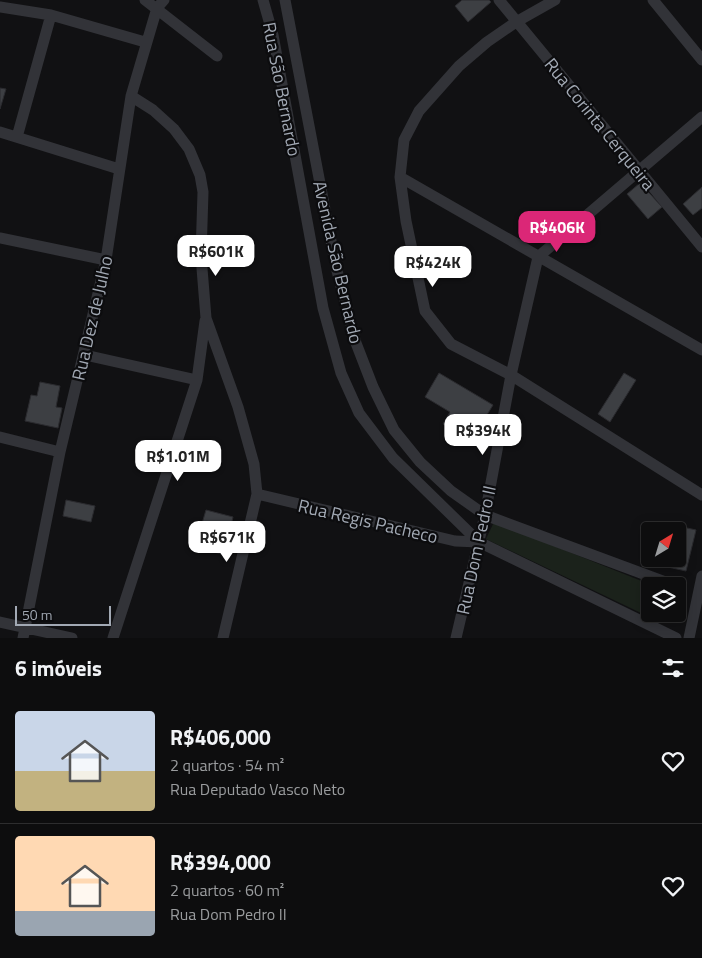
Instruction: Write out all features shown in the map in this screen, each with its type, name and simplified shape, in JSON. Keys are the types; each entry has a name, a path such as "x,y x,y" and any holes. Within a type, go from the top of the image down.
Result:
{"street":[{"path":"145,0 160,4 217,56"},
{"name":"Rua São Bernardo","path":"263,0 273,35 323,308 341,373 360,413 393,458 479,542"},
{"name":"Avenida São Bernardo","path":"285,0 336,267 356,343 373,387 394,430 420,462 451,490 485,515 653,577"},
{"name":"Rua Corinta Cerqueira","path":"499,0 702,247"},
{"path":"554,0 486,42 460,66 419,111 404,140 400,177 406,221 425,311 451,344 511,375 702,495"},
{"path":"653,0 702,60"},
{"name":"Rua Dez de Julho","path":"24,633 60,452 85,355 106,260 131,96 145,42 160,4"},
{"path":"0,7 52,15 145,42"},
{"path":"17,137 52,15"},
{"path":"113,638 197,380 206,318 201,256 203,192 200,175 189,149 174,129 154,110 131,96"},
{"path":"538,257 702,117"},
{"path":"0,132 119,169"},
{"path":"400,177 538,257 700,345"},
{"path":"0,238 106,260"},
{"name":"Rua Dom Pedro II","path":"456,638 485,515 511,375 538,257"},
{"path":"206,318 247,434 254,464 257,494 223,638"},
{"path":"334,347 356,343"},
{"path":"85,355 197,380"},
{"path":"0,437 60,452"},
{"name":"Rua Regis Pacheco","path":"257,494 455,542 479,542"},
{"path":"479,542 676,638"},
{"path":"689,638 702,576"},
{"name":"Avenida São Bernardo","path":"686,589 698,594"},
{"path":"0,622 24,633 72,638"}],"shaded area":[{"path":"494,522 641,581 641,613 486,539"}],"building":[{"path":"462,0 489,0 491,2 468,22 455,6"},
{"path":"0,88 6,89 0,109"},
{"path":"640,183 662,207 648,219 627,194"},
{"path":"702,187 702,208 693,215 683,204"},
{"path":"439,373 493,405 482,423 472,417 461,435 443,424 450,412 425,397"},
{"path":"624,373 636,380 610,422 598,414"},
{"path":"40,382 60,386 56,407 62,408 58,428 25,421 31,395 37,396"},
{"path":"66,500 95,506 91,522 63,516"},
{"path":"206,510 233,517 229,534 201,527"},
{"path":"686,528 696,530 686,571 672,568 686,568"},
{"path":"207,530 229,535 225,555 203,549"}]}
